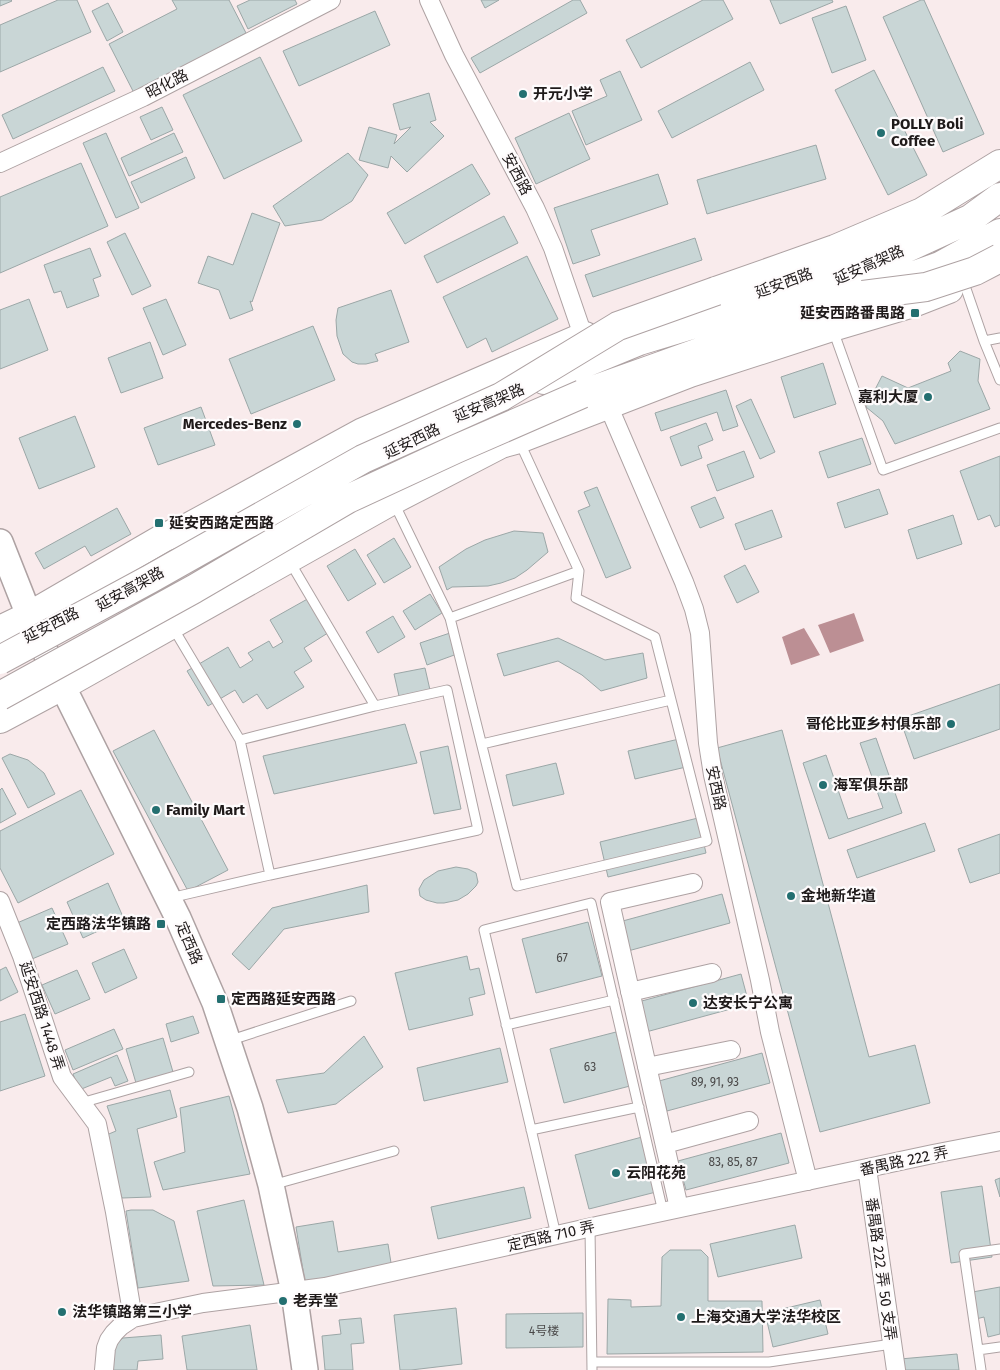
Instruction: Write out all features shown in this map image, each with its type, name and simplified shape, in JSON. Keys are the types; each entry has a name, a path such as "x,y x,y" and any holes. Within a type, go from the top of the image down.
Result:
{"main road":[{"path":"0,630 32,625 165,537 187,528 363,432 586,346 915,204 1000,154"},
{"path":"501,398 618,326 835,249 922,212 1000,164"},
{"name":"延安西路","path":"0,652 32,625 326,484 586,346 810,274 966,210 1000,186"},
{"name":"延安高架路","path":"0,660 150,579 363,459 501,398 639,342 833,282 970,219 1000,197"},
{"name":"延安高架路","path":"0,696 194,589 348,499 582,394 867,305 1000,233"},
{"path":"0,719 393,500 501,444 518,440 690,373 832,327 867,305 991,256 1000,249"},
{"path":"867,305 975,271 990,271"},
{"path":"867,305 913,303 990,271"},
{"path":"251,493 326,484"},
{"path":"0,643 51,617 150,579"}],"street":[{"name":"昭化路","path":"0,163 143,96 331,0"},
{"name":"安西路","path":"429,0 454,55 535,208 553,248 586,346"},
{"name":"安西路","path":"608,405 694,609 700,633 708,743 713,775 770,1032 808,1181"},
{"name":"定西路","path":"0,542 32,625 169,899 215,1003 250,1108 272,1185 294,1292 305,1370"},
{"path":"671,1210 665,1144 610,902 693,883"},
{"name":"延安西路 1448 弄","path":"0,901 22,956 62,1077 97,1124 134,1318"},
{"path":"630,992 712,973"},
{"path":"647,1067 731,1050"},
{"path":"665,1144 749,1121"},
{"name":"番禺路 222 弄","path":"808,1181 1000,1141"},
{"name":"番禺路 222 弄 50 支弄","path":"867,1168 896,1370"},
{"name":"定西路 710 弄","path":"134,1318 196,1305 325,1287 808,1181"},
{"path":"104,1370 106,1348 109,1340 121,1326 134,1318"}],"lane":[{"path":"990,271 984,341 1000,380"},
{"path":"832,327 883,470 1000,428"},
{"path":"984,341 1000,338"},
{"path":"393,500 450,618 517,886 707,841 655,637 576,598 579,571 518,440"},
{"path":"288,559 374,706"},
{"path":"450,618 579,571"},
{"path":"171,625 240,740 270,875"},
{"path":"169,899 478,830 447,690 374,706 240,740"},
{"path":"482,744 671,700"},
{"path":"556,1235 484,930 592,903 639,1107 671,1210"},
{"path":"506,1025 614,1000"},
{"path":"228,1041 351,1001"},
{"path":"81,1104 189,1072"},
{"path":"531,1130 639,1107"},
{"path":"272,1185 394,1151"},
{"path":"590,1228 592,1366 770,1362 892,1344"},
{"path":"981,1370 964,1254 1000,1249"},
{"path":"978,1350 1000,1347"}],"shaded area":[{"path":"854,613 864,641 830,653 818,625"},
{"path":"804,628 820,655 791,665 782,637"}],"building":[{"path":"0,0 11,0 12,1 0,6"},
{"path":"58,0 77,0 91,32 0,72 0,25"},
{"path":"172,0 229,0 246,33 134,93 109,44 177,9"},
{"path":"250,0 295,0 297,4 248,29 237,6"},
{"path":"481,0 499,0 485,8"},
{"path":"573,0 580,0 587,13 480,73 471,58"},
{"path":"703,0 723,0 733,19 641,68 626,40"},
{"path":"770,0 832,0 833,2 780,24"},
{"path":"924,0 984,134 943,152 883,17"},
{"path":"108,3 123,32 107,41 92,11"},
{"path":"846,6 866,60 832,73 812,18"},
{"path":"375,11 390,45 299,86 283,51"},
{"path":"260,57 302,141 224,179 183,95"},
{"path":"750,62 764,90 672,138 658,111"},
{"path":"103,67 115,91 13,139 2,115"},
{"name":"POLLY Boli Coffee","path":"874,70 927,175 888,195 835,90"},
{"path":"620,71 642,120 586,145 572,111 607,96 600,80"},
{"path":"429,93 436,120 430,122 444,136 407,172 391,156 388,168 359,160 369,127 397,135 394,144 411,127 400,130 393,104"},
{"path":"162,107 173,130 151,140 140,117"},
{"path":"569,113 590,159 536,184 515,138"},
{"path":"106,133 139,208 116,218 83,143"},
{"path":"174,133 183,152 129,176 121,158"},
{"path":"816,145 826,179 707,214 697,180"},
{"path":"348,153 368,175 352,201 322,220 285,226 273,206"},
{"path":"186,157 195,178 141,203 131,182"},
{"path":"81,163 108,226 0,273 0,197"},
{"path":"472,164 490,194 405,244 387,213"},
{"path":"658,174 668,204 591,230 600,255 573,264 554,208"},
{"path":"252,213 280,223 252,302 250,301 253,310 230,319 219,290 198,283 208,256 233,265"},
{"path":"504,216 518,243 437,283 424,256"},
{"path":"125,233 151,286 132,295 107,242"},
{"path":"695,238 702,260 593,297 585,275"},
{"path":"90,248 101,276 93,279 99,296 67,308 61,291 54,293 44,265"},
{"path":"527,256 558,319 492,352 486,338 467,348 443,297"},
{"path":"391,290 409,342 375,354 378,361 366,364 352,362 343,354 337,336 336,320 338,308"},
{"path":"29,299 48,350 0,369 0,310"},
{"path":"166,299 186,345 163,355 143,308"},
{"path":"313,326 335,380 251,414 229,359"},
{"path":"150,342 163,378 121,393 108,358"},
{"name":"嘉利大厦","path":"960,351 980,359 978,381 990,409 895,444 883,421 866,407 882,376 908,388 951,371 948,363"},
{"path":"823,363 836,404 794,418 781,377"},
{"path":"726,390 738,426 723,431 717,412 661,431 655,413"},
{"path":"751,399 775,452 760,459 736,406"},
{"path":"201,407 215,445 158,465 144,428"},
{"path":"75,416 95,467 39,489 19,438"},
{"path":"706,423 713,440 698,446 702,458 681,466 670,437"},
{"path":"862,438 871,464 828,478 819,452"},
{"path":"744,451 754,477 717,491 707,465"},
{"path":"1000,456 1000,525 995,527 990,515 978,520 960,471"},
{"path":"597,487 631,568 606,578 578,511 590,506 584,492"},
{"path":"879,489 888,514 845,528 837,503"},
{"path":"715,497 724,518 700,528 691,507"},
{"path":"117,508 131,534 91,556 85,546 44,569 35,553"},
{"path":"772,510 782,537 745,550 735,524"},
{"path":"953,515 962,544 917,559 908,530"},
{"path":"514,531 543,533 548,552 515,578 488,586 452,587 447,590 439,567 466,549 485,540"},
{"path":"394,538 411,567 384,583 367,555"},
{"path":"355,549 376,584 348,601 327,566"},
{"path":"745,565 759,592 737,603 724,576"},
{"path":"430,594 442,613 415,630 403,611"},
{"path":"311,597 331,631 304,648 312,661 294,672 304,687 267,709 257,694 243,703 235,690 208,706 187,671 228,647 240,668 253,660 248,653 269,641 273,648 283,642 270,620"},
{"path":"393,616 405,637 378,653 366,632"},
{"path":"450,633 457,654 427,665 420,643"},
{"path":"558,638 605,660 643,653 647,678 601,691 582,675 558,661 504,676 497,654"},
{"path":"425,668 430,690 399,696 394,674"},
{"name":"哥伦比亚乡村俱乐部","path":"1000,684 1000,729 914,759 900,719"},
{"path":"405,724 417,763 274,794 263,756"},
{"path":"154,730 228,870 188,891 113,751"},
{"name":"金地新华道","path":"782,730 869,1057 915,1045 930,1103 820,1132 717,748"},
{"name":"海军俱乐部","path":"876,738 902,813 829,839 803,763 826,755 848,819 883,808 860,743"},
{"path":"679,739 686,767 635,779 628,751"},
{"path":"448,746 461,809 434,814 420,752"},
{"path":"10,754 28,760 44,773 55,794 28,808 2,758"},
{"path":"556,763 564,794 513,806 506,775"},
{"path":"2,788 16,814 0,823 0,790"},
{"path":"81,790 114,854 18,903 0,868 0,831"},
{"path":"698,818 706,853 608,877 600,842"},
{"path":"925,823 935,851 857,878 847,850"},
{"path":"1000,834 1000,873 970,883 958,849"},
{"path":"456,867 468,869 476,873 478,882 468,894 458,900 444,903 426,900 420,896 419,889 424,880 438,871"},
{"path":"108,883 124,919 83,938 67,902"},
{"path":"367,885 369,912 284,929 249,970 232,954 272,908"},
{"path":"722,894 730,923 628,951 619,922"},
{"path":"52,908 68,944 32,959 17,923"},
{"path":"588,922 602,976 536,993 522,939"},
{"path":"124,949 137,978 105,993 92,963"},
{"path":"467,956 470,970 479,968 485,994 469,998 473,1015 409,1030 395,973"},
{"path":"6,967 18,992 0,1001 0,970"},
{"path":"77,970 90,999 55,1014 42,985"},
{"name":"达安长宁公寓","path":"741,974 749,1004 646,1032 638,1002"},
{"path":"25,1014 45,1076 0,1091 0,1022"},
{"path":"193,1016 199,1033 171,1042 166,1024"},
{"path":"114,1029 123,1049 73,1070 65,1050"},
{"path":"616,1032 630,1086 564,1103 550,1049"},
{"path":"364,1036 383,1067 336,1104 288,1113 276,1080 324,1073"},
{"path":"163,1038 173,1072 136,1083 126,1049"},
{"path":"500,1048 508,1082 424,1101 417,1068"},
{"name":"达安长宁公寓","path":"762,1053 770,1083 667,1111 659,1081"},
{"path":"117,1055 128,1081 115,1086 111,1077 79,1090 73,1074"},
{"path":"170,1090 177,1117 137,1129 151,1197 122,1198 104,1136 116,1131 107,1106"},
{"path":"229,1096 250,1174 163,1190 154,1162 185,1152 180,1108"},
{"path":"781,1133 789,1163 686,1190 678,1161"},
{"name":"云阳花苑","path":"642,1137 656,1192 589,1209 575,1155"},
{"path":"1000,1178 1000,1197 995,1180"},
{"path":"982,1186 992,1257 951,1263 941,1192"},
{"path":"524,1187 531,1218 438,1239 431,1207"},
{"path":"244,1200 264,1285 213,1286 197,1211"},
{"path":"153,1210 174,1221 189,1281 138,1288 126,1211"},
{"path":"333,1221 338,1252 388,1244 392,1269 305,1283 296,1227"},
{"path":"795,1225 802,1258 718,1277 710,1244"},
{"path":"670,1250 701,1250 708,1257 708,1301 762,1301 763,1352 607,1354 608,1299 631,1300 631,1307 661,1306 662,1257"},
{"path":"1000,1287 1000,1334 988,1337 984,1317 972,1320 967,1293"},
{"path":"820,1300 828,1334 773,1347 765,1313"},
{"path":"456,1308 462,1364 400,1370 394,1315"},
{"path":"583,1313 583,1347 506,1348 506,1314"},
{"path":"361,1318 364,1343 351,1344 353,1370 325,1370 322,1336 341,1334 339,1320"},
{"path":"250,1325 257,1370 187,1370 182,1336"},
{"path":"161,1335 163,1359 138,1361 137,1370 108,1370 110,1350 123,1338"},
{"path":"957,1354 959,1370 901,1370 900,1359"}],"place":[{"name":"开元小学","path":"523,94"},
{"name":"POLLY Boli Coffee","path":"881,133"},
{"name":"延安西路番禺路","path":"915,313"},
{"name":"嘉利大厦","path":"928,397"},
{"name":"Mercedes-Benz","path":"297,424"},
{"name":"延安西路定西路","path":"159,523"},
{"name":"哥伦比亚乡村俱乐部","path":"951,724"},
{"name":"海军俱乐部","path":"823,785"},
{"name":"Family Mart","path":"156,810"},
{"name":"金地新华道","path":"791,896"},
{"name":"定西路法华镇路","path":"161,924"},
{"name":"定西路延安西路","path":"221,999"},
{"name":"达安长宁公寓","path":"693,1003"},
{"name":"云阳花苑","path":"616,1173"},
{"name":"老弄堂","path":"283,1301"},
{"name":"法华镇路第三小学","path":"62,1312"},
{"name":"上海交通大学法华校区","path":"681,1317"}]}
